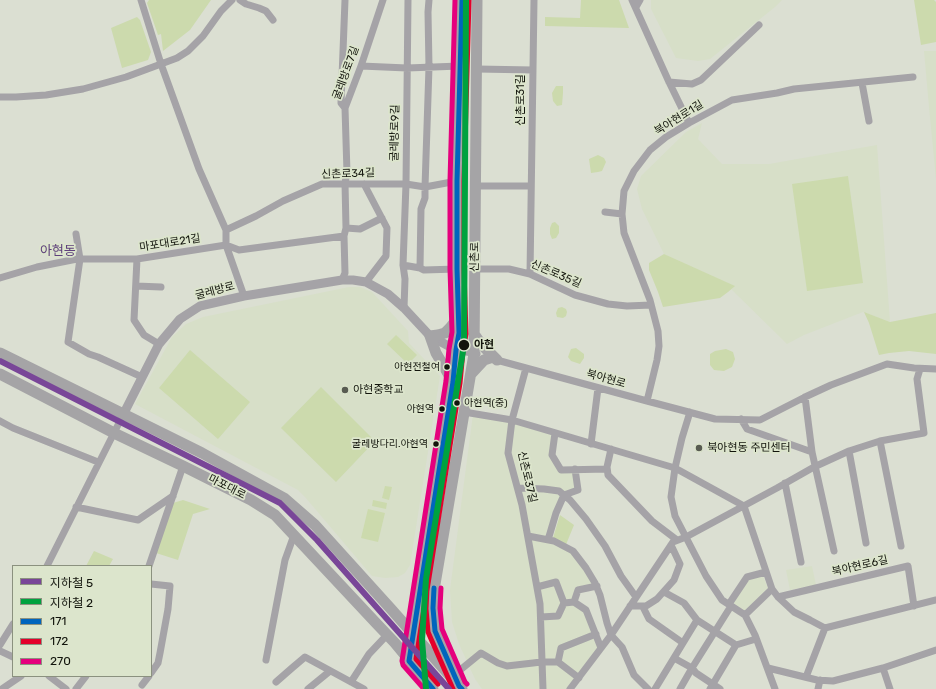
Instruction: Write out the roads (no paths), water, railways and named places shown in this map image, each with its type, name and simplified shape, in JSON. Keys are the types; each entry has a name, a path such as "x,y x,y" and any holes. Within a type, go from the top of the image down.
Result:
{"main road":[{"name":"신촌로","path":"461,687 454,675 435,631 433,599 470,374 459,333 456,269 462,0"},
{"name":"신촌로","path":"409,661 453,382 474,334 477,0"},
{"path":"453,382 436,353 430,336 445,333 458,318"},
{"path":"474,334 493,359"},
{"name":"마포대로","path":"0,353 124,413 202,453 284,498 315,525 461,687"},
{"path":"470,374 484,360 493,359"},
{"name":"마포대로","path":"0,374 251,500 275,515 395,643 409,661"},
{"path":"409,661 433,689"}],"street":[{"path":"141,0 199,169 226,230 226,245 244,296"},
{"path":"0,97 46,95 83,89 126,77 177,58 188,51 203,36 221,11 232,0"},
{"path":"240,0 246,4 266,11 272,20"},
{"path":"345,0 341,103 345,108"},
{"name":"굴레방로7길","path":"342,280 345,273 345,184 347,173 345,108 383,0"},
{"name":"굴레방로9길","path":"404,308 408,0"},
{"path":"404,265 420,268 421,209 425,198 426,186 429,67 428,12 430,0"},
{"path":"533,70 534,0"},
{"path":"632,0 669,82 690,122"},
{"path":"636,7 640,0"},
{"path":"669,82 692,84 701,80 759,25"},
{"path":"361,66 407,68 460,66"},
{"name":"신촌로31길","path":"477,69 533,70 530,274"},
{"name":"북아현로1길","path":"647,402 657,360 659,346 658,331 651,305 624,233 622,214 624,191 634,171 650,150 666,137 690,122 732,100 794,89 912,77"},
{"path":"862,83 869,121"},
{"name":"신촌로34길","path":"226,230 322,184 406,184 426,186 457,181"},
{"path":"364,184 387,228 386,256 366,282"},
{"path":"476,186 531,186"},
{"path":"605,212 622,214"},
{"path":"346,228 360,229 382,218"},
{"path":"76,234 80,259 68,342 89,354 142,377"},
{"name":"마포대로21길","path":"0,278 37,267 80,259 137,259 226,245 239,250 344,236"},
{"path":"137,259 134,320 144,335 159,344"},
{"name":"신촌로","path":"420,268 424,270 456,269"},
{"name":"신촌로35길","path":"475,269 509,269 530,274 575,295 608,304 627,306 651,305"},
{"name":"굴레방로","path":"47,565 98,462 159,344 180,319 200,306 244,296 342,280 366,282 388,294 404,308 430,336 465,352"},
{"path":"136,286 161,287"},
{"name":"북아현로","path":"465,352 715,419 760,420 831,385 887,364 920,369 936,369"},
{"name":"신촌로37길","path":"526,368 512,420 508,453 522,505 540,604 543,689"},
{"path":"570,689 611,635 674,542 744,506 814,467 849,451 880,441 924,433 917,379 920,369"},
{"path":"591,444 598,388"},
{"path":"805,397 814,467"},
{"path":"464,412 512,420 675,468 744,506 772,589 794,612 825,628 936,600"},
{"path":"690,412 675,468 671,497 674,516 706,576 722,600 745,615 768,668 775,689"},
{"path":"740,419 747,429 812,452"},
{"path":"0,421 13,428 98,462"},
{"path":"555,433 552,454 561,470 607,469"},
{"path":"880,441 901,546"},
{"path":"610,449 607,469 608,475 674,542 680,564 674,580 657,599 643,607 630,606"},
{"name":"북아현로6길","path":"849,451 866,544"},
{"path":"149,565 183,466"},
{"name":"북아현로6길","path":"814,467 834,551"},
{"path":"548,540 556,513 564,495 578,490 575,469"},
{"path":"786,483 801,562"},
{"path":"518,488 560,491 570,500 586,519 605,546 621,576 636,597"},
{"path":"76,507 138,520 173,496"},
{"path":"266,660 284,560 294,535"},
{"path":"528,536 554,541 574,551 597,586 611,635 622,647 634,675 648,689"},
{"name":"북아현로6길","path":"778,597 908,566 914,606"},
{"path":"680,689 747,577 766,572"},
{"path":"537,587 556,582 564,603 558,616 541,617"},
{"path":"152,584 170,586 168,608 158,663 152,672"},
{"path":"574,602 578,590 597,586"},
{"path":"745,615 772,589"},
{"path":"664,592 684,603 697,620 736,645"},
{"path":"564,603 574,602 586,610 601,648"},
{"path":"643,607 649,619 683,643"},
{"path":"655,689 697,620"},
{"path":"0,645 12,627"},
{"path":"806,677 825,628"},
{"path":"558,662 561,648 596,634"},
{"path":"351,682 370,654 387,635"},
{"path":"712,687 736,645 756,639"},
{"path":"768,668 820,680 833,681 882,668 936,650"},
{"path":"0,651 12,657"},
{"path":"454,675 481,653 498,663 507,666 541,662 558,662 579,678"},
{"path":"276,682 305,657 364,689"},
{"path":"674,658 692,668 712,687 720,689"},
{"path":"882,668 890,689"},
{"path":"308,689 330,671"},
{"path":"7,688 20,677"},
{"path":"49,677 66,689"},
{"path":"76,689 85,677"},
{"path":"142,685 148,677"},
{"path":"818,689 820,680"}],"metro line":[{"name":"2","path":"426,689 422,640 426,579 464,345 466,0"},
{"name":"5","path":"0,361 280,503 317,540 449,689"}],"place":[{"name":"아현","path":"464,345"},
{"name":"아현전철여","path":"447,367"},
{"name":"아현중학교","path":"345,390"},
{"name":"아현역(중)","path":"457,403"},
{"name":"아현역","path":"442,409"},
{"name":"굴레방다리.아현역","path":"436,444"},
{"name":"북아현동 주민센터","path":"699,448"}],"district":[{"name":"아현동","path":"58,251"}]}
